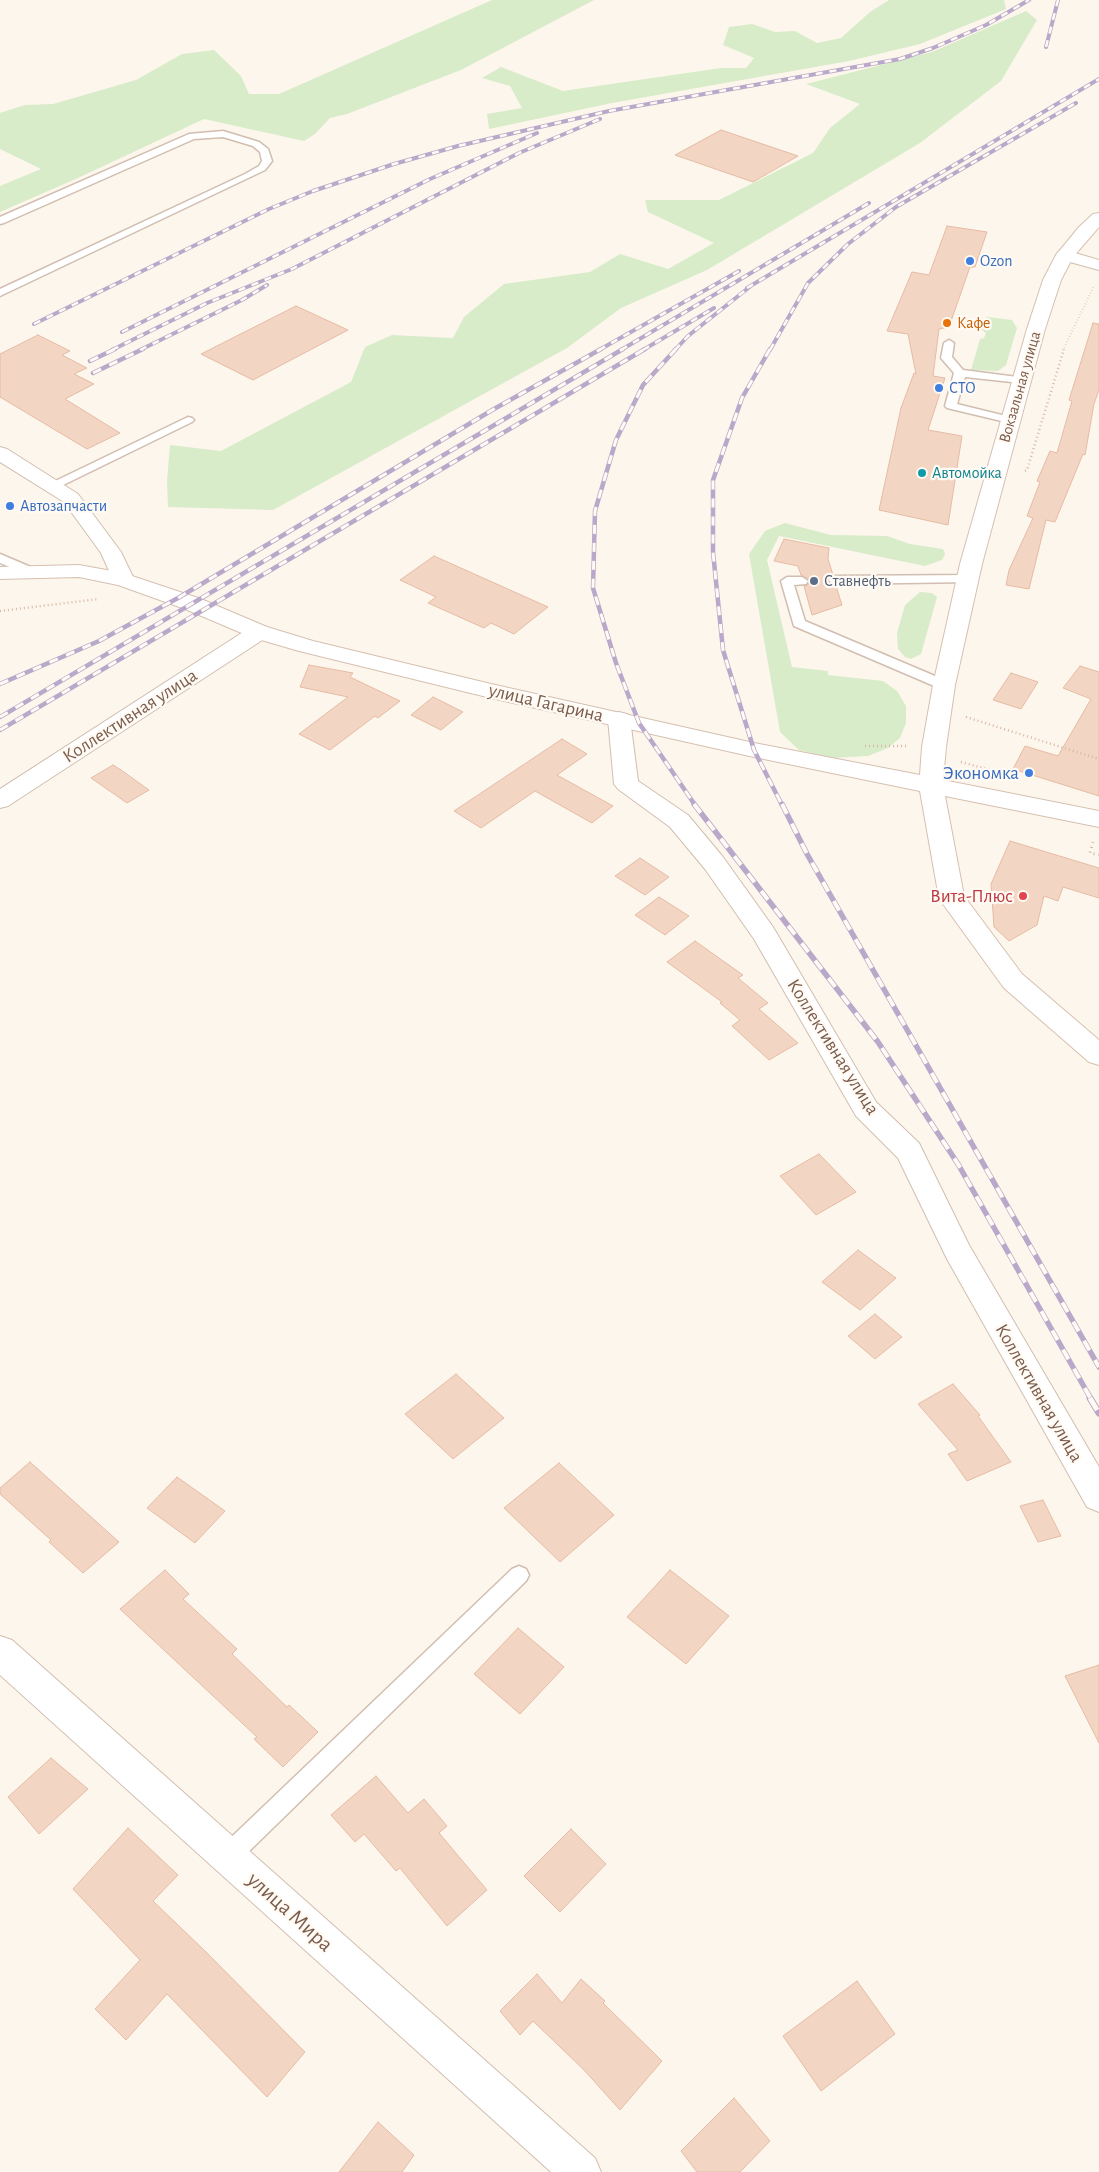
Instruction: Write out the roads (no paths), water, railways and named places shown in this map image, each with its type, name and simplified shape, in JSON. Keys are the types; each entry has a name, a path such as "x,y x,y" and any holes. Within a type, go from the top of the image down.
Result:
{"main road":[{"name":"Вокзальная улица","path":"1099,218 1085,231 1065,255 1052,280 1021,380 968,579 944,685 934,746 931,786 952,898 1013,981 1099,1055"},
{"path":"1065,255 1099,265"},
{"path":"0,453 71,498 111,552 123,579"},
{"name":"улица Гагарина","path":"0,573 79,571 123,579 193,604 259,632 307,646 472,686 762,752 1099,819"},
{"name":"Коллективная улица","path":"0,800 259,632"},
{"name":"Коллективная улица","path":"619,719 626,784 679,821 714,863 764,933 866,1108 909,1151 957,1251 1099,1497"},
{"name":"улица Мира","path":"0,1652 581,2172"}],"lane":[{"path":"0,221 192,136 223,134 256,144 265,151 267,161 262,168 248,176 0,293"},
{"path":"949,343 946,358 960,373 1021,380"},
{"path":"960,373 951,406 1010,420"},
{"path":"51,486 188,420"},
{"path":"0,558 29,571"},
{"path":"834,580 968,579"},
{"path":"802,581 787,581 799,623 944,685"},
{"path":"228,1856 519,1575"}],"railway":[{"path":"34,324 269,209 313,191 394,164 458,146 609,111 900,59 933,48 986,25 1029,0"},
{"path":"1046,47 1058,0"},
{"path":"752,285 1099,79"},
{"path":"770,350 808,283 848,244 896,207 1076,103"},
{"path":"112,350 207,303 292,269 519,153 600,119"},
{"path":"122,332 430,179 537,133"},
{"path":"621,350 869,203"},
{"path":"599,350 739,271"},
{"path":"140,350 242,300 267,285"},
{"path":"675,350 688,336 752,285"},
{"path":"747,288 752,285"},
{"path":"643,350 714,308"},
{"path":"90,361 115,349"},
{"path":"93,373 143,349"},
{"path":"0,684 99,641 178,598 494,409 601,349"},
{"path":"0,717 623,349"},
{"path":"0,730 645,349"},
{"path":"676,349 643,385 616,440 595,511 593,588 616,663 639,723 695,805"},
{"path":"770,349 742,398 713,480 713,552 723,650 754,750 782,805"},
{"path":"694,804 878,1042 958,1164 1091,1399"},
{"path":"782,804 807,854 1099,1367"},
{"path":"1090,1398 1099,1413"}],"place":[{"name":"Ozon","path":"970,261"},
{"name":"Кафе","path":"947,323"},
{"name":"СТО","path":"939,388"},
{"name":"Автомойка","path":"922,473"},
{"name":"Автозапчасти","path":"10,506"},
{"name":"Ставнефть","path":"814,581"},
{"name":"Экономка","path":"1029,773"},
{"name":"Вита-Плюс","path":"1023,896"}]}
